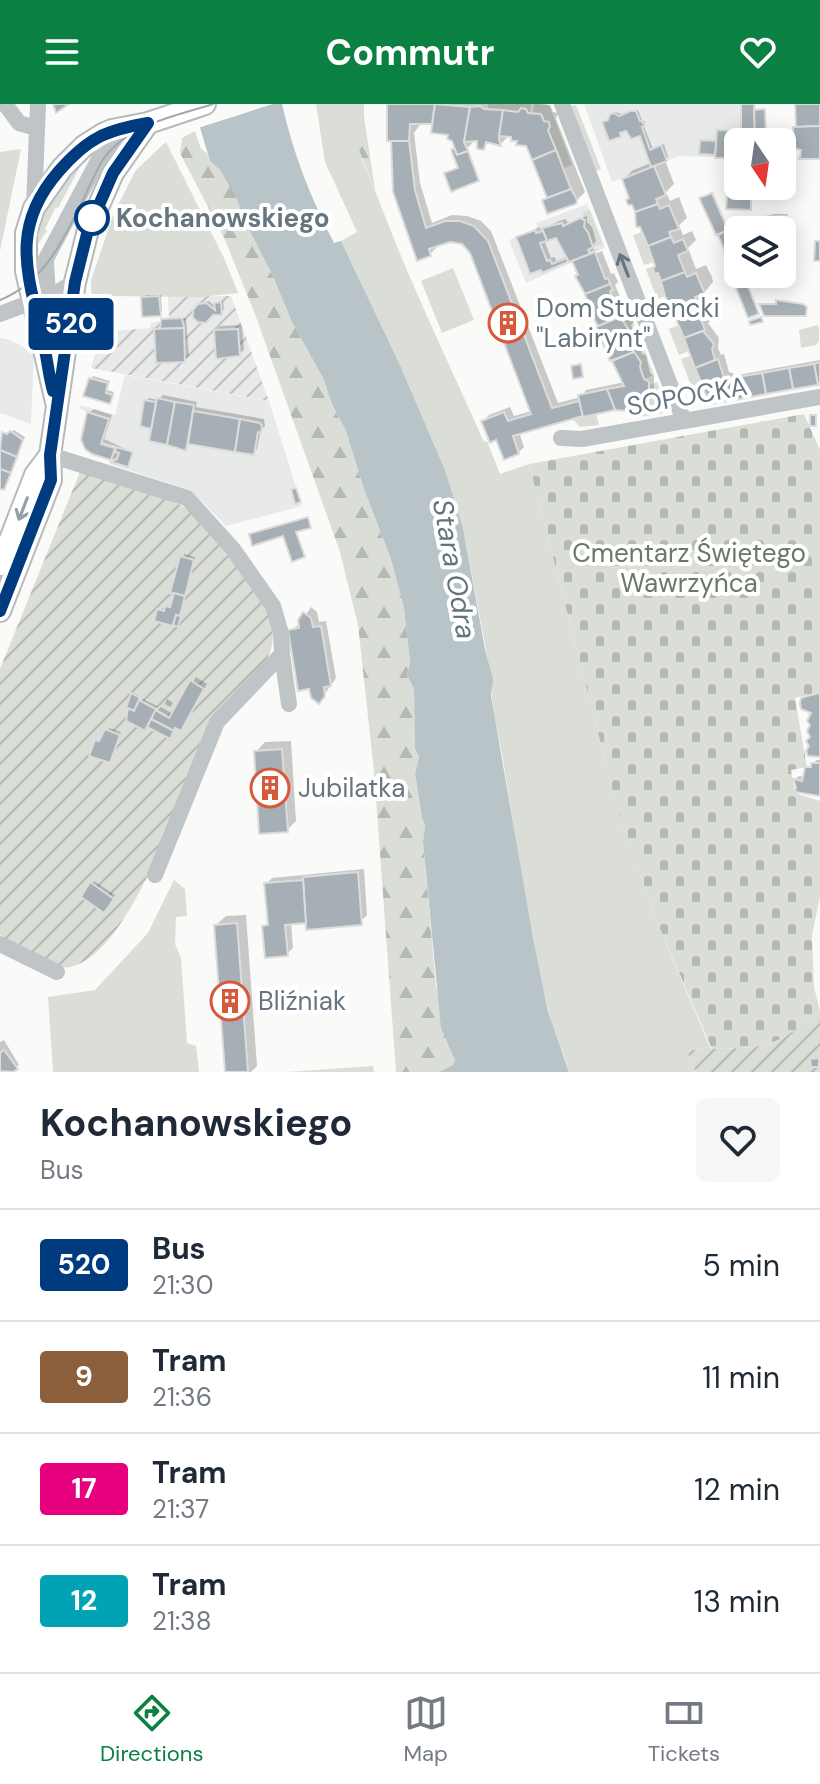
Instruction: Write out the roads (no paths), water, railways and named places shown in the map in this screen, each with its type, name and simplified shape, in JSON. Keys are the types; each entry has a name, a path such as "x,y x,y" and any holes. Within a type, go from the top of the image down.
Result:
{"main road":[{"path":"58,407 41,299 25,252 26,233 34,208 50,182 84,146 112,130 148,123 205,104"},
{"path":"0,611 51,480 50,455 75,282 88,230 101,195 117,166 148,123"},
{"path":"0,565 35,475 50,455"}],"street":[{"path":"5,104 19,123 36,128"},
{"path":"34,208 38,104"},
{"path":"562,104 684,421"},
{"path":"64,367 41,299 38,274 100,157 128,131 148,123"},
{"path":"35,148 45,163 58,164 69,160"},
{"path":"0,314 75,282"},
{"name":"SOPOCKA","path":"561,438 582,439 820,397"},
{"path":"50,455 187,498 233,549 273,606 281,633 289,704"},
{"path":"155,875 217,722 282,654"},
{"path":"0,944 57,972"}],"water":[{"name":"Stara Odra","path":"193,104 282,104 297,158 318,210 334,243 341,241 400,365 445,470 463,528 493,679 491,696 548,1011 569,1072 439,1072 453,1065 455,1060 441,1028 423,842 425,825 415,773 419,757 415,748 414,689 407,675 410,662 404,608 391,559 346,431 245,222 237,199 220,170 210,161"}],"tram line":[{"path":"0,300 19,290 50,260 102,161 112,148 138,130 213,104"}],"place":[{"name":"Kochanowskiego","path":"92,218"},
{"name":"Dom Studencki \"Labirynt\"","path":"508,323"},
{"name":"Jubilatka","path":"270,788"},
{"name":"Bliźniak","path":"230,1001"}],"park label":[{"name":"Cmentarz Świętego Wawrzyńca","path":"689,568"}]}
